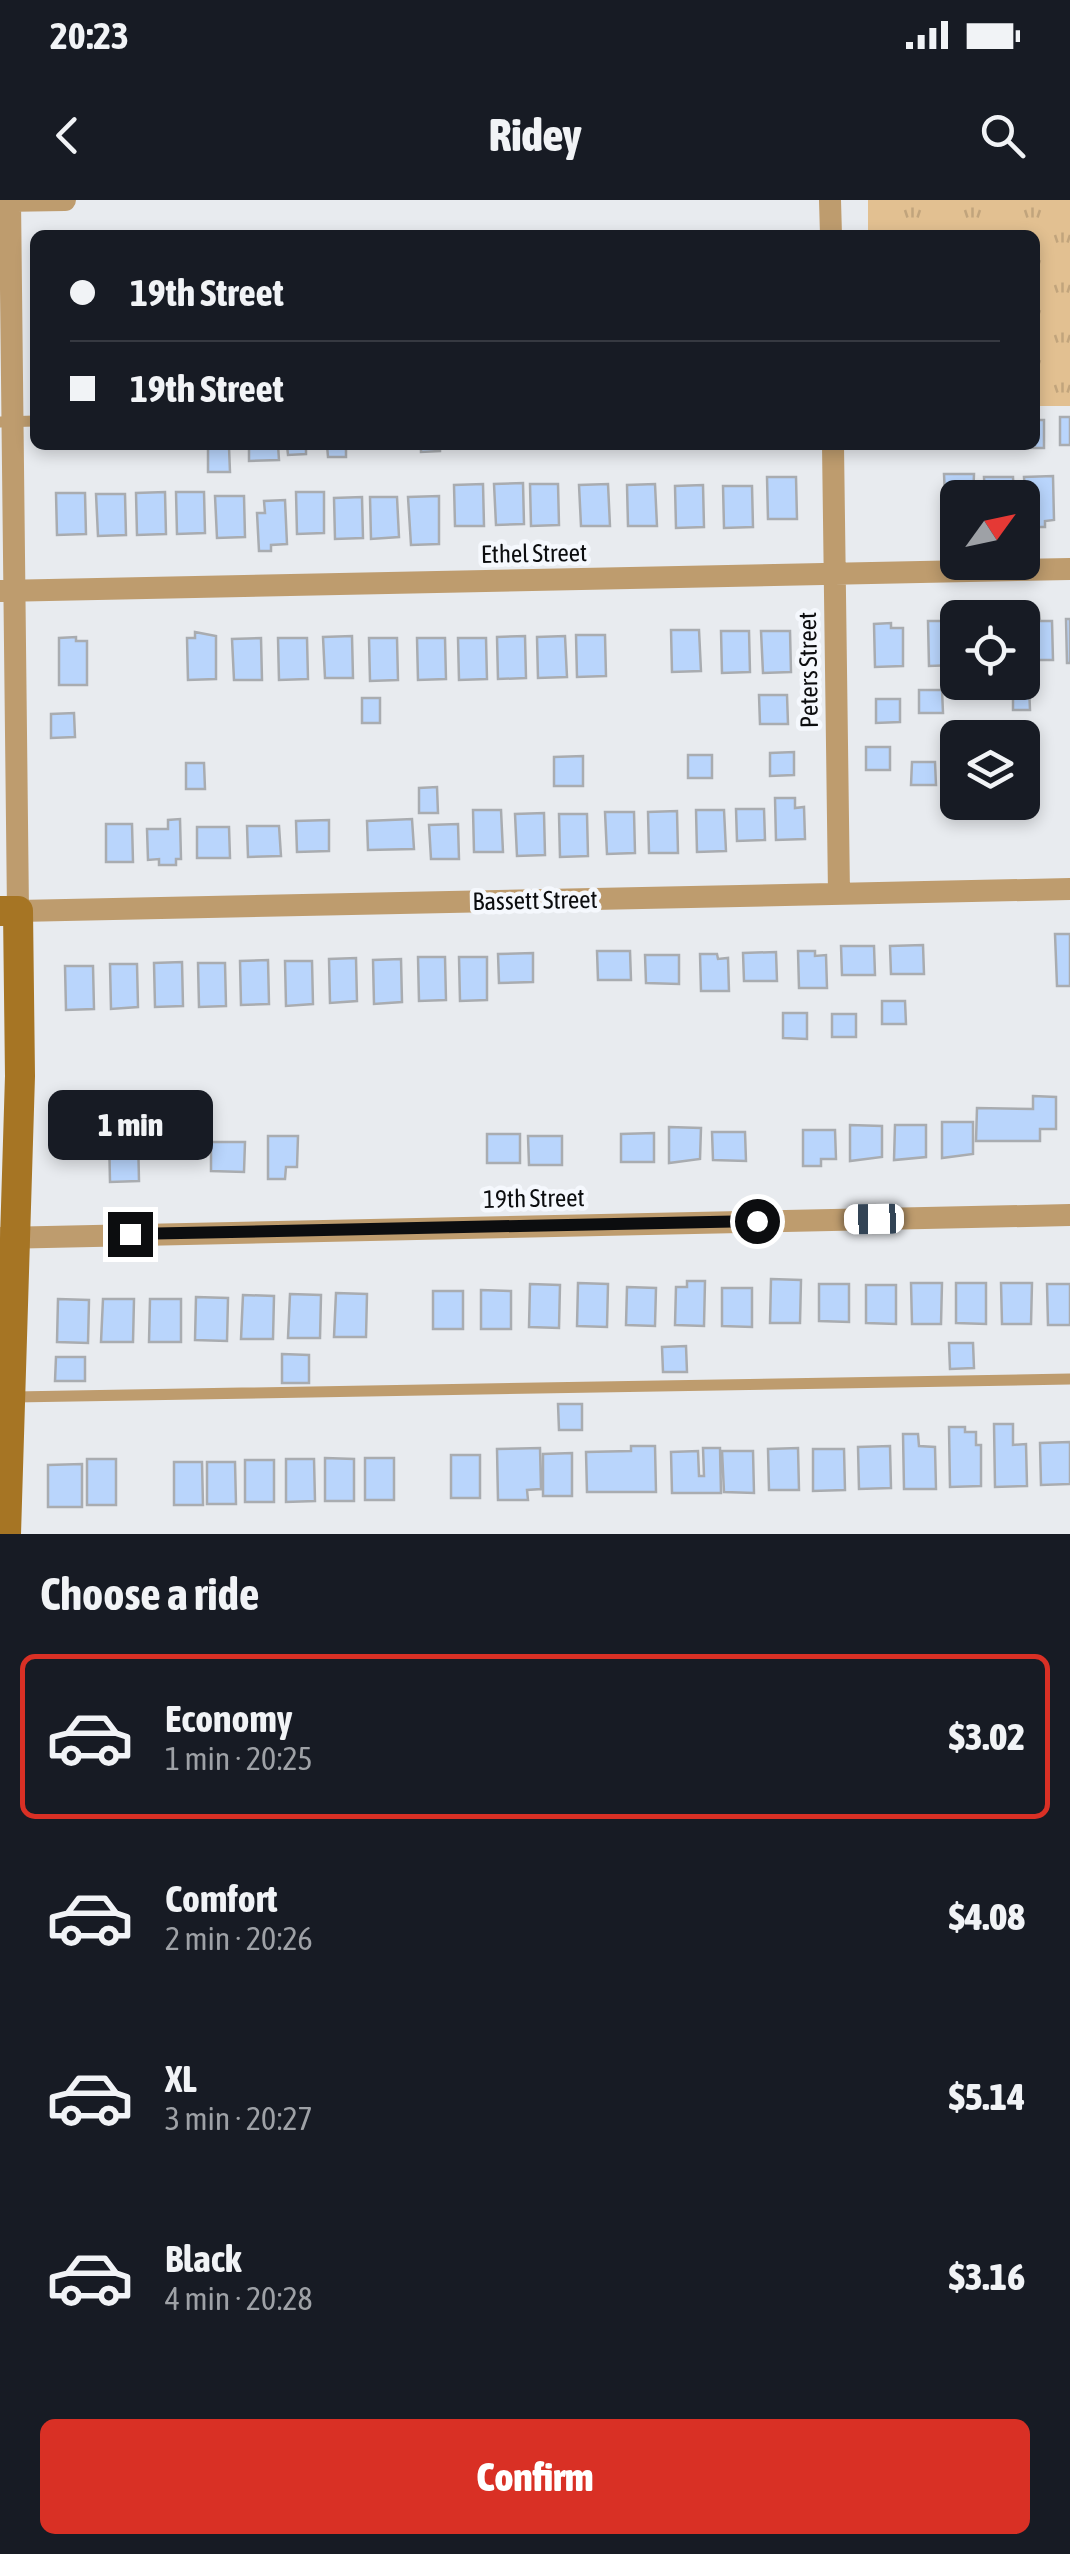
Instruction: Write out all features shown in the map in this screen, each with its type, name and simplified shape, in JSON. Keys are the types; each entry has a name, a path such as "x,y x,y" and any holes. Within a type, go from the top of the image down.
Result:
{"street":[{"path":"6,1534 10,1397 8,1238 20,1076 9,911 8,591 16,422 10,200"},
{"path":"0,201 65,200"},
{"path":"830,200 830,230"},
{"name":"Peters Street","path":"832,450 839,894"},
{"name":"Ethel Street","path":"8,591 1070,569"},
{"name":"Bassett Street","path":"9,911 1070,889"},
{"name":"19th Street","path":"8,1238 1070,1215"}],"lane":[{"path":"10,1397 1070,1379"}],"green space":[{"path":"868,200 1070,200 1070,406 1040,406 1040,230 868,230"}],"building":[{"path":"1060,417 1070,417 1070,445 1060,445"},
{"path":"1040,420 1044,420 1044,448 1040,448"},
{"path":"208,450 229,450 230,472 208,472"},
{"path":"249,450 278,450 279,460 249,461"},
{"path":"288,450 306,450 306,454 288,455"},
{"path":"327,450 346,450 346,457 328,457"},
{"path":"944,474 974,474 974,480 944,480"},
{"path":"1053,476 1054,520 1045,521 1045,527 1040,527 1040,480 1024,477"},
{"path":"767,477 796,477 797,519 768,519"},
{"path":"984,477 1013,477 1013,480"},
{"path":"523,483 524,524 496,525 494,484"},
{"path":"483,484 484,526 455,526 454,485"},
{"path":"530,484 558,484 559,525 531,526"},
{"path":"608,484 610,526 581,526 579,485"},
{"path":"655,484 657,526 628,526 627,485"},
{"path":"703,485 704,527 676,528 675,486"},
{"path":"723,486 752,486 753,527 724,528"},
{"path":"165,492 166,534 137,535 136,493"},
{"path":"176,492 204,492 205,533 177,534"},
{"path":"296,492 324,492 324,533 297,534"},
{"path":"56,493 85,493 86,534 57,535"},
{"path":"96,494 125,494 126,535 98,536"},
{"path":"215,496 244,496 245,537 217,538"},
{"path":"439,496 439,544 411,545 408,497"},
{"path":"362,497 363,538 335,539 334,498"},
{"path":"370,497 397,497 399,537 371,539"},
{"path":"285,500 287,544 259,551 257,513 265,513 264,501"},
{"path":"1066,619 1070,619 1070,663 1067,663"},
{"path":"928,621 940,621 940,666 929,666"},
{"path":"1040,621 1052,621 1053,660 1040,660"},
{"path":"891,623 891,628 903,628 903,666 875,667 874,624"},
{"path":"671,630 699,630 701,671 672,672"},
{"path":"721,631 749,631 750,672 722,673"},
{"path":"761,631 790,631 791,672 763,673"},
{"path":"195,632 216,636 216,679 188,680 187,638 195,638"},
{"path":"576,635 605,635 606,676 577,677"},
{"path":"352,636 353,678 325,678 323,637"},
{"path":"525,636 526,678 498,679 497,637"},
{"path":"565,636 567,677 538,678 537,637"},
{"path":"76,637 76,641 87,641 87,685 59,685 59,638"},
{"path":"261,638 262,680 234,680 232,639"},
{"path":"278,638 307,638 308,679 279,680"},
{"path":"369,638 397,638 398,680 370,681"},
{"path":"417,638 445,638 446,679 418,680"},
{"path":"458,638 486,638 487,679 459,680"},
{"path":"919,690 940,690 943,713 919,713"},
{"path":"759,695 787,695 788,724 760,724"},
{"path":"362,698 380,698 380,723 362,723"},
{"path":"876,699 900,699 900,722 876,723"},
{"path":"1013,700 1030,700 1030,710 1013,710"},
{"path":"74,713 75,737 51,738 51,714"},
{"path":"866,747 890,747 890,770 866,770"},
{"path":"794,752 794,775 770,776 770,753"},
{"path":"688,755 712,755 712,778 688,778"},
{"path":"583,756 583,786 554,786 554,757"},
{"path":"912,762 935,762 936,785 911,785"},
{"path":"186,763 204,763 205,789 186,789"},
{"path":"437,787 438,813 419,813 419,788"},
{"path":"775,798 795,798 795,808 804,807 805,839 776,840"},
{"path":"736,809 764,809 765,840 737,841"},
{"path":"473,810 501,810 503,852 474,852"},
{"path":"696,810 724,810 726,851 697,852"},
{"path":"677,811 678,853 649,853 648,812"},
{"path":"605,812 634,812 635,853 607,854"},
{"path":"544,813 545,855 517,856 515,814"},
{"path":"559,814 587,814 588,856 560,857"},
{"path":"180,819 181,859 176,859 176,865 148,860 147,829 168,829 168,820"},
{"path":"412,819 414,849 368,850 367,821"},
{"path":"329,820 329,851 297,852 296,821"},
{"path":"106,824 132,824 133,862 106,862"},
{"path":"458,824 459,859 431,859 429,825"},
{"path":"247,826 279,826 281,856 248,857"},
{"path":"197,827 229,827 230,858 197,858"},
{"path":"1055,934 1070,934 1070,986 1057,986"},
{"path":"923,945 924,974 891,974 890,946"},
{"path":"841,946 874,946 875,975 842,975"},
{"path":"597,951 630,951 631,980 598,980"},
{"path":"798,951 826,955 827,988 799,988"},
{"path":"776,952 777,981 744,981 743,953"},
{"path":"533,953 533,982 499,983 498,954"},
{"path":"700,954 728,958 729,991 701,991"},
{"path":"645,955 679,955 679,984 646,983"},
{"path":"418,957 445,957 446,1000 419,1001"},
{"path":"459,957 487,957 487,1000 460,1001"},
{"path":"356,958 357,1001 330,1003 329,959"},
{"path":"401,959 402,1002 374,1004 373,960"},
{"path":"268,960 269,1004 241,1005 240,961"},
{"path":"285,961 312,961 313,1004 286,1006"},
{"path":"182,962 183,1006 155,1007 154,963"},
{"path":"198,963 225,963 226,1006 199,1007"},
{"path":"110,964 137,964 138,1007 111,1009"},
{"path":"65,966 93,966 94,1009 66,1010"},
{"path":"882,1001 905,1001 906,1024 882,1024"},
{"path":"783,1013 807,1013 807,1039 783,1038"},
{"path":"832,1014 856,1014 856,1037 832,1037"},
{"path":"1033,1096 1056,1097 1056,1129 1040,1129 1040,1141 976,1141 977,1108 1033,1109"},
{"path":"942,1122 973,1122 973,1154 942,1158"},
{"path":"850,1125 882,1126 882,1157 850,1161"},
{"path":"895,1125 926,1125 926,1157 894,1160"},
{"path":"669,1127 701,1128 700,1159 669,1163"},
{"path":"803,1130 835,1130 836,1159 821,1159 821,1166 803,1166"},
{"path":"712,1132 745,1132 746,1161 713,1160"},
{"path":"654,1133 654,1162 621,1162 621,1134"},
{"path":"487,1134 520,1134 520,1163 487,1163"},
{"path":"109,1135 138,1135 139,1181 110,1182"},
{"path":"268,1136 298,1136 297,1167 286,1167 285,1179 268,1179"},
{"path":"528,1136 562,1136 562,1165 529,1165"},
{"path":"211,1142 245,1142 244,1172 211,1171"},
{"path":"771,1279 801,1280 800,1323 770,1323"},
{"path":"687,1281 705,1281 704,1326 675,1325 676,1287 687,1287"},
{"path":"578,1283 608,1284 607,1327 577,1326"},
{"path":"911,1283 942,1283 941,1324 912,1324"},
{"path":"956,1283 986,1283 986,1324 956,1323"},
{"path":"1001,1283 1032,1283 1031,1324 1002,1324"},
{"path":"530,1284 560,1285 559,1328 529,1327"},
{"path":"819,1284 849,1284 849,1322 819,1321"},
{"path":"1047,1284 1070,1284 1070,1325 1048,1325"},
{"path":"866,1285 896,1285 896,1324 866,1323"},
{"path":"627,1287 656,1288 655,1326 626,1325"},
{"path":"722,1288 752,1288 752,1327 722,1326"},
{"path":"481,1290 511,1291 511,1329 481,1329"},
{"path":"433,1291 463,1291 463,1329 433,1329"},
{"path":"336,1293 367,1294 366,1337 334,1337"},
{"path":"290,1294 321,1295 320,1338 288,1338"},
{"path":"243,1295 274,1296 273,1339 241,1339"},
{"path":"196,1297 228,1298 227,1341 195,1340"},
{"path":"58,1299 89,1300 88,1343 57,1342"},
{"path":"103,1299 134,1299 133,1342 101,1342"},
{"path":"150,1299 181,1299 181,1342 149,1342"},
{"path":"949,1343 973,1343 974,1368 950,1369"},
{"path":"686,1346 687,1372 663,1372 662,1347"},
{"path":"282,1354 309,1355 309,1383 282,1383"},
{"path":"56,1357 85,1357 85,1381 55,1381"},
{"path":"558,1404 582,1404 582,1430 559,1430"},
{"path":"994,1424 1013,1424 1013,1445 1026,1444 1027,1486 995,1487"},
{"path":"949,1427 976,1432 976,1445 981,1445 981,1486 950,1487"},
{"path":"903,1434 918,1434 919,1446 935,1447 936,1489 904,1489"},
{"path":"1070,1442 1070,1484 1041,1485 1040,1443"},
{"path":"631,1446 655,1446 656,1492 587,1492 586,1452 631,1451"},
{"path":"890,1446 891,1488 859,1489 858,1447"},
{"path":"540,1448 541,1489 527,1490 528,1500 498,1500 497,1449"},
{"path":"703,1448 720,1448 721,1493 672,1493 671,1452 698,1451 699,1476 704,1476"},
{"path":"798,1448 799,1490 769,1490 768,1449"},
{"path":"813,1449 844,1449 845,1490 813,1491"},
{"path":"722,1451 753,1451 754,1493 724,1492"},
{"path":"572,1453 572,1496 543,1496 543,1454"},
{"path":"451,1455 480,1455 480,1498 451,1498"},
{"path":"325,1458 354,1459 354,1501 325,1501"},
{"path":"365,1458 394,1458 394,1500 365,1500"},
{"path":"87,1459 116,1459 116,1505 87,1505"},
{"path":"286,1459 314,1459 315,1501 286,1502"},
{"path":"245,1460 274,1460 274,1502 245,1502"},
{"path":"174,1462 202,1462 203,1505 174,1505"},
{"path":"207,1462 235,1462 236,1504 207,1504"},
{"path":"82,1464 82,1507 48,1507 48,1465"}],"route":[{"path":"130,1234 757,1221"}]}
